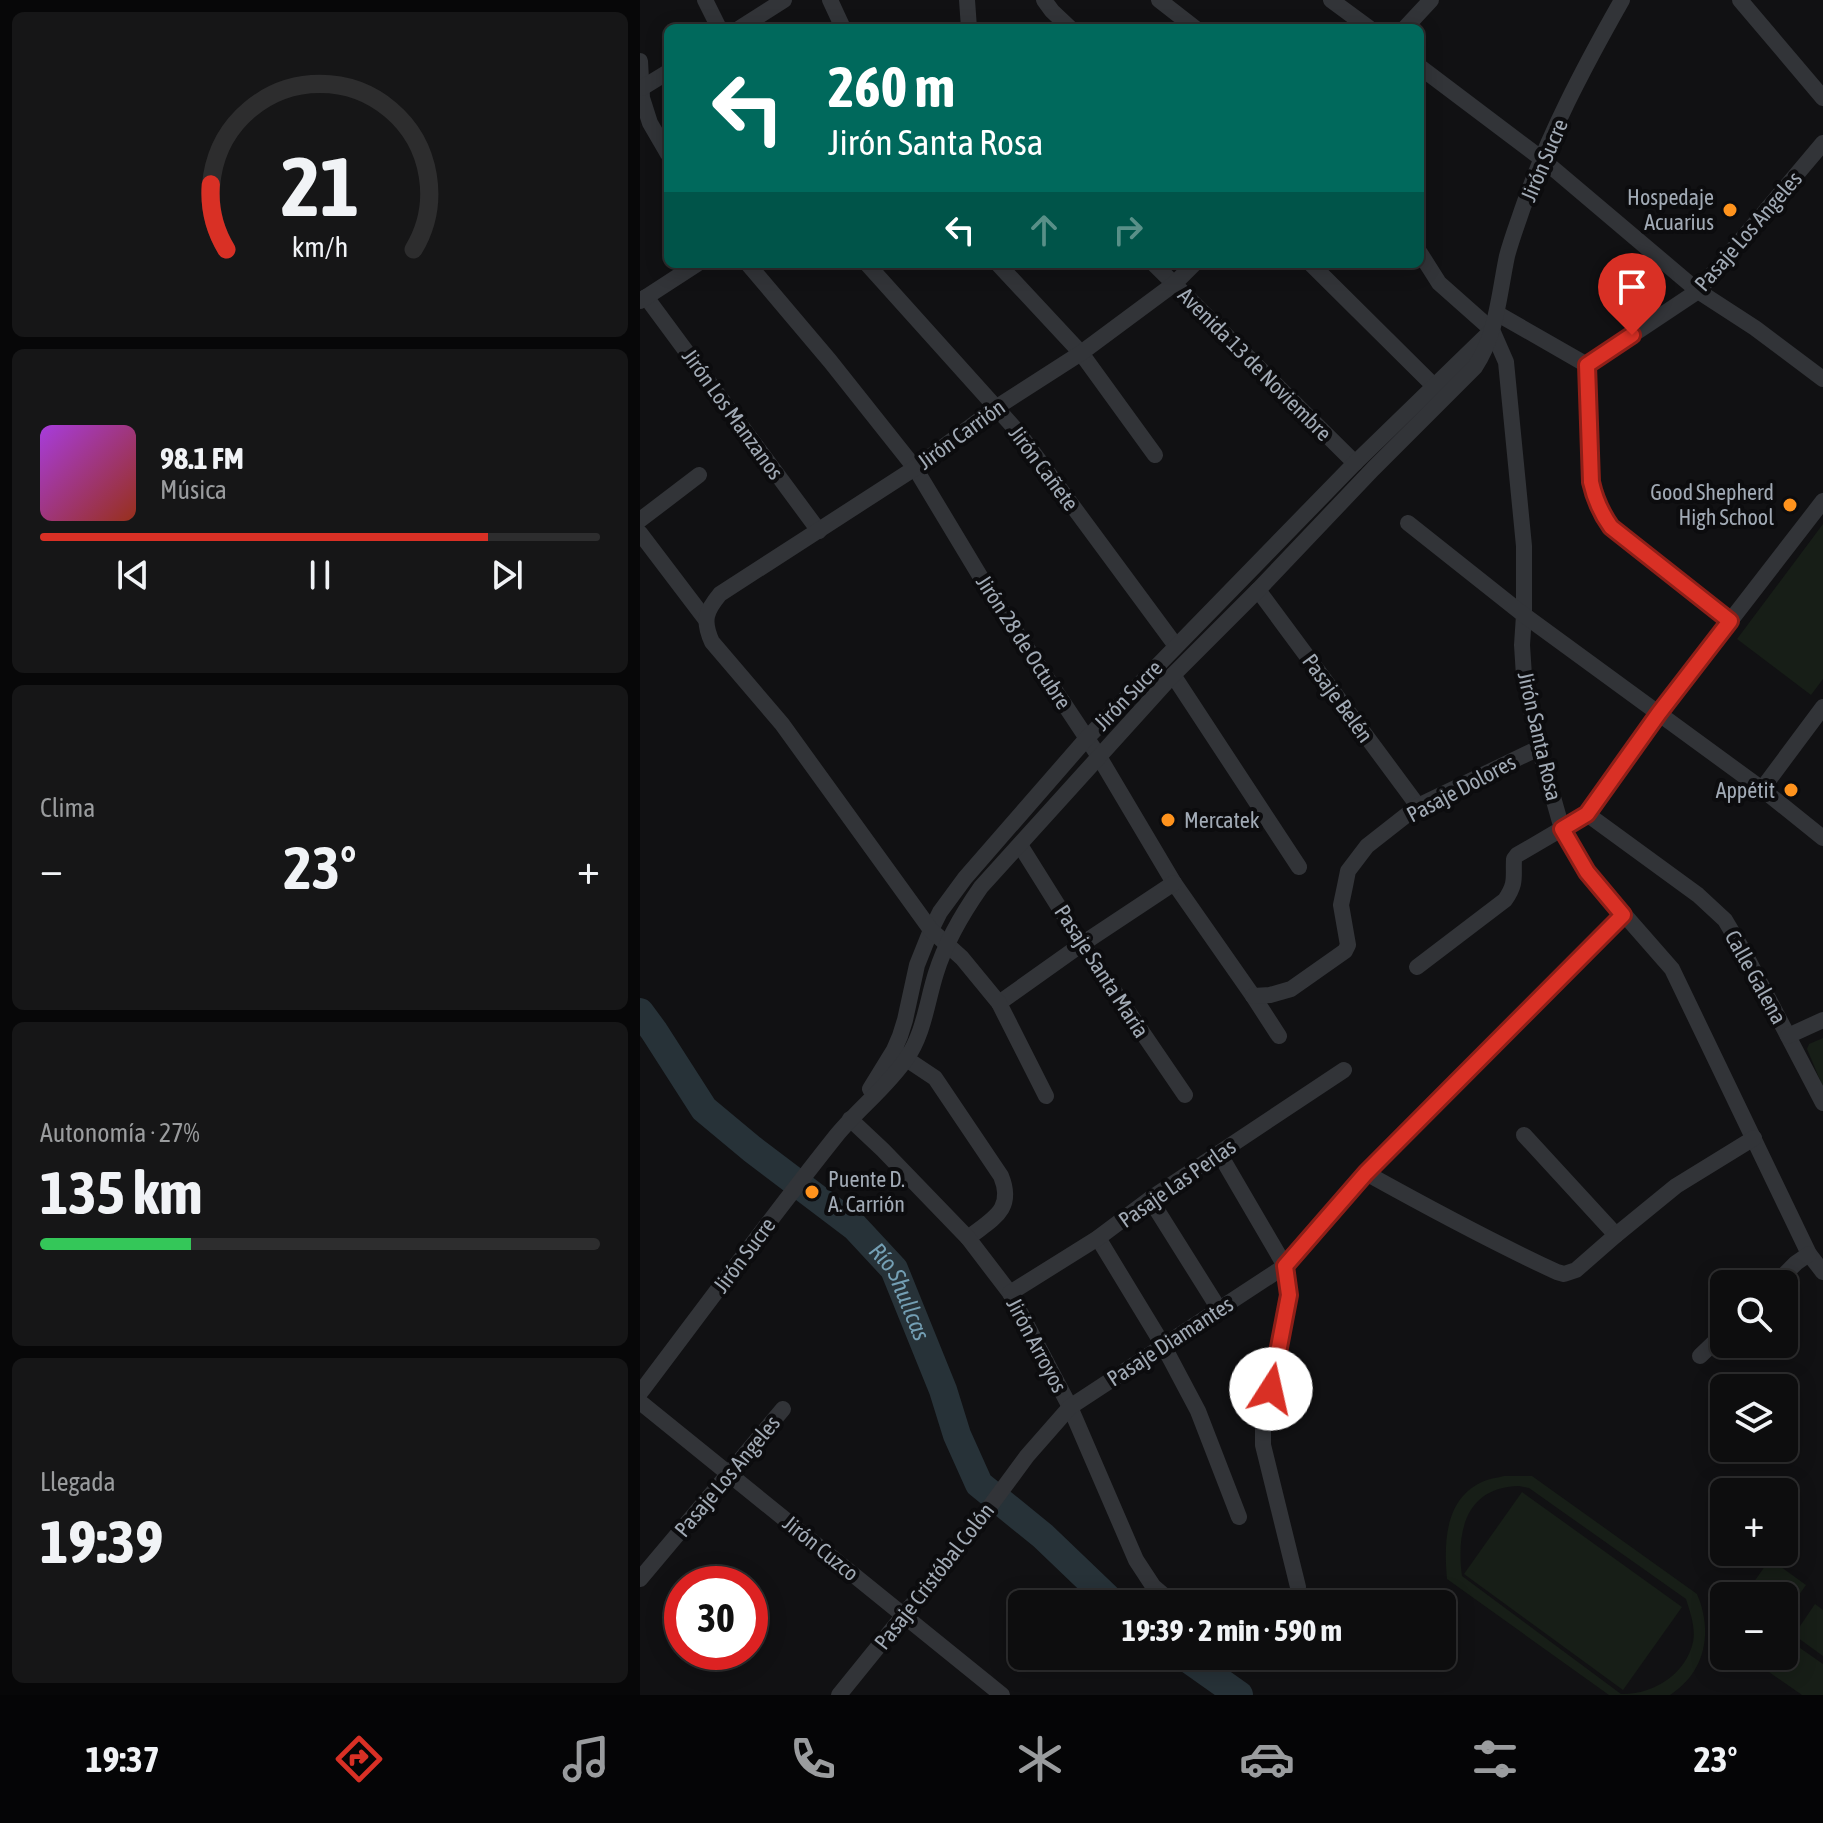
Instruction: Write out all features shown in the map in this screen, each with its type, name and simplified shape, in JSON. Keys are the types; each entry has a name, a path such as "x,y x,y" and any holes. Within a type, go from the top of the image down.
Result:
{"street":[{"path":"705,0 717,24"},
{"path":"746,24 784,0"},
{"path":"830,0 841,24"},
{"path":"967,0 969,24"},
{"path":"1044,0 1066,24"},
{"path":"1159,0 1190,24"},
{"path":"1409,24 1431,0"},
{"name":"Jirón Sucre","path":"640,1393 837,1134 918,1035 947,944 960,916 981,887 1173,675 1475,367 1486,351 1495,322 1508,253 1542,159 1595,48 1622,0"},
{"path":"1740,0 1823,98"},
{"path":"1335,1 1364,24"},
{"path":"640,61 641,96 650,123 664,147"},
{"path":"1424,70 1542,159 1698,291 1755,328 1823,379"},
{"path":"641,96 664,76"},
{"name":"Pasaje Los Angeles","path":"1587,365 1698,291 1823,143"},
{"name":"Jirón Santa Rosa","path":"1424,259 1439,283 1495,322 1506,362 1524,546 1524,676 1539,748 1562,829 1587,872 1672,969 1809,1254 1823,1272"},
{"path":"643,299 691,268"},
{"name":"Jirón 28 de Octubre","path":"751,268 915,468 989,591 1098,755 1174,883 1279,1036"},
{"name":"Jirón Cañete","path":"871,268 997,407 1176,646"},
{"path":"1002,268 1081,353 1155,455"},
{"name":"Avenida 13 de Noviembre","path":"1158,268 1355,463"},
{"name":"Jirón Carrión","path":"706,620 709,608 720,594 915,468 997,407 1081,353 1174,284 1190,268"},
{"path":"1315,268 1434,386"},
{"name":"Jirón Los Manzanos","path":"643,299 819,531"},
{"path":"1495,322 1587,365 1591,482 1601,513 1611,527 1730,621"},
{"name":"Jirón Sucre","path":"900,1055 917,965 940,912 965,878 1087,738 1495,322"},
{"path":"640,520 699,475"},
{"path":"1417,967 1505,900 1513,886 1514,859 1517,855 1587,814 1659,713 1823,501"},
{"path":"1408,523 1524,615 1762,789 1823,838"},
{"path":"640,533 706,620 712,642 782,724 931,930 962,958 999,1003 1046,1096"},
{"name":"Pasaje Belén","path":"1258,590 1418,806"},
{"path":"1173,675 1299,867"},
{"path":"1762,789 1823,708"},
{"name":"Pasaje Dolores","path":"1253,996 1291,989 1345,951 1348,945 1341,905 1348,871 1367,846 1418,806 1539,748"},
{"name":"Calle Galena","path":"1587,814 1698,895 1725,920 1823,1103"},
{"name":"Pasaje Santa María","path":"1020,845 1082,944 1185,1095"},
{"path":"999,1003 1174,883"},
{"name":"Pasaje Diamantes","path":"1027,1456 1070,1407 1285,1266 1366,1173 1623,915"},
{"path":"1788,1036 1823,1020"},
{"path":"900,1055 935,1078 1006,1188 1005,1200 996,1216 968,1238"},
{"name":"Pasaje Las Perlas","path":"1010,1293 1098,1238 1150,1199 1344,1070"},
{"name":"Jirón Arroyos","path":"850,1119 968,1238 1010,1293 1070,1407 1136,1560 1158,1590"},
{"path":"1524,1135 1616,1235"},
{"path":"1366,1173 1448,1219 1564,1274 1576,1270 1676,1186 1754,1138"},
{"path":"1219,1153 1285,1266 1289,1295 1263,1426 1263,1445 1298,1587"},
{"path":"1150,1199 1219,1309"},
{"path":"1098,1238 1163,1345 1198,1411 1239,1517"},
{"path":"1789,1270 1809,1254"},
{"path":"1700,1356 1710,1346"},
{"name":"Jirón Cuzco","path":"640,1402 1002,1695"},
{"name":"Pasaje Los Angeles","path":"640,1579 783,1409"},
{"name":"Pasaje Cristóbal Colón","path":"839,1695 971,1532 1027,1456"}],"shaded area":[{"path":"1823,524 1823,679 1811,695 1737,639"},
{"path":"1823,1038 1823,1087 1807,1049 1809,1044"},
{"path":"1504,1476 1532,1476 1697,1594 1705,1622 1703,1650 1692,1675 1682,1686 1670,1695 1609,1695 1447,1579 1449,1525 1459,1501 1483,1482","holes":["1501,1488 1529,1488 1686,1599 1694,1637 1689,1653 1676,1673 1645,1691 1621,1694 1462,1576 1463,1528 1476,1503"]},
{"path":"1522,1492 1682,1607 1623,1690 1464,1574"},
{"path":"1765,1566 1780,1566 1806,1585 1798,1596 1798,1582 1754,1582"},
{"path":"1815,1604 1823,1610 1823,1656 1798,1638 1798,1629"},
{"path":"1798,1647 1823,1664 1823,1695 1802,1695 1769,1672 1798,1670"}],"waterway":[{"name":"Río Shullcas","path":"640,1012 704,1109 855,1227 894,1269 943,1390 957,1435 979,1484 1043,1536 1099,1590"},
{"name":"Río Shullcas","path":"1204,1670 1239,1695"}],"place":[{"name":"Hospedaje Acuarius","path":"1730,210"},
{"name":"Good Shepherd High School","path":"1790,505"},
{"name":"Appétit","path":"1791,790"},
{"name":"Mercatek","path":"1168,820"},
{"name":"Puente D. A. Carrión","path":"812,1192"}],"route":[{"path":"1271,1389 1289,1295 1285,1266 1366,1173 1623,915 1587,872 1562,829 1587,814 1730,621 1611,527 1595,499 1591,482 1587,365 1632,335"}]}
